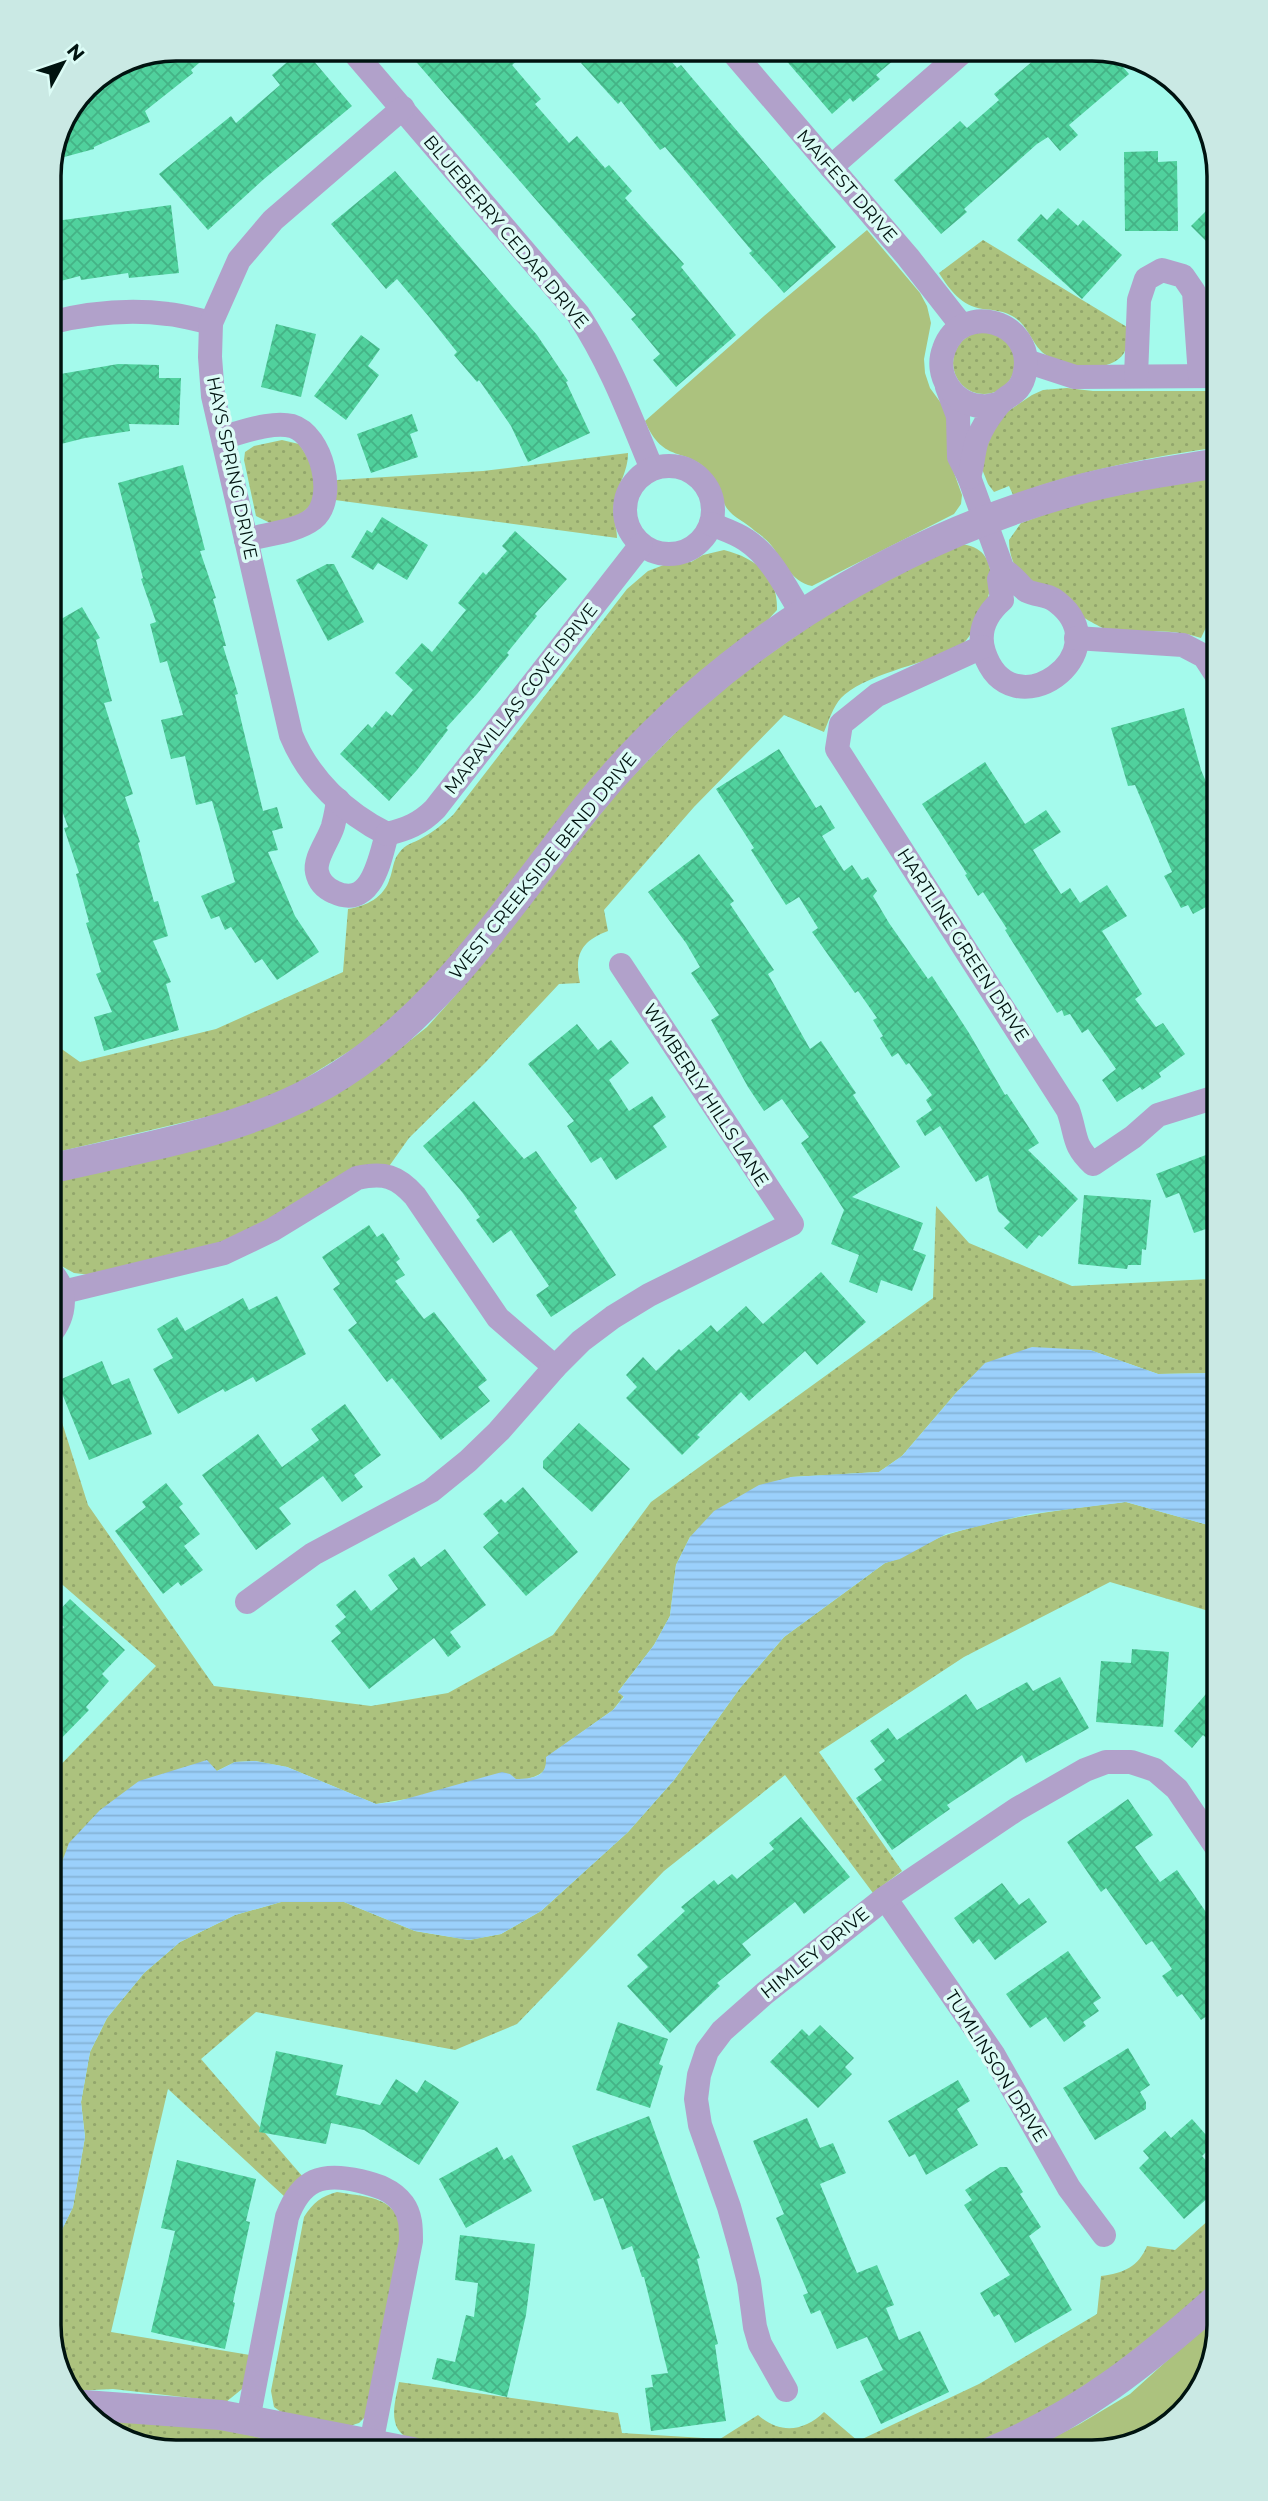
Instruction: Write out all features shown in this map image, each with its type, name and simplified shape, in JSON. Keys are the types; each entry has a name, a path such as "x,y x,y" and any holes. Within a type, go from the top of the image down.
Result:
{"street":[{"name":"BLUEBERRY CEDAR DRIVE","path":"361,61 578,314 597,343 615,380 652,469"},
{"name":"MAIFEST DRIVE","path":"740,61 908,257 962,326"},
{"path":"831,167 952,61"},
{"name":"HAYS SPRING DRIVE","path":"387,834 366,823 313,776 299,756 291,736 213,396 210,357 211,323 239,260 255,239 273,220 402,108"},
{"path":"1136,376 1139,300 1146,279 1162,270 1183,276 1194,292 1207,360"},
{"path":"61,320 116,312 168,314 211,323"},
{"path":"947,387 964,402 981,407 1008,399 1019,388 1025,374 1026,361 1018,337 1000,324 981,320 962,326 946,341 941,358 941,372 958,416 959,457 1003,570 1013,575 1026,590 1056,601 1073,624 1076,638 1074,653 1067,667 1056,679 1026,687 1010,683 997,675 987,663 981,634 992,609 1002,600 999,579 1003,570"},
{"path":"1026,361 1075,377 1207,376"},
{"path":"969,477 977,440 998,404"},
{"path":"223,437 280,424 296,427 309,437 320,456 325,479 325,500 316,517 302,526 246,540"},
{"path":"667,465 685,468 701,478 711,494 714,512 711,524 710,530 698,545 681,554 662,555 640,545 632,534 625,517 626,498 634,482 652,469 667,465"},
{"name":"WEST CREEKSIDE BEND DRIVE","path":"61,1166 201,1134 257,1116 315,1090 369,1055 421,1012 465,962 590,803 637,751 693,698 750,651 802,614 889,562 984,520 1074,491 1207,465"},
{"path":"711,524 745,538 760,550 802,614"},
{"name":"MARAVILLAS COVE DRIVE","path":"387,834 423,822 435,809 640,545"},
{"path":"1076,638 1183,645 1204,656 1207,661"},
{"name":"HARTLINE GREEN DRIVE","path":"982,648 877,695 841,724 837,749 1068,1110 1075,1130 1076,1146 1093,1164 1133,1137 1158,1115 1207,1101"},
{"path":"338,800 333,825 316,870 320,882 329,890 340,895 351,895 370,885 375,877 387,834"},
{"name":"WIMBERLY HILLS LANE","path":"555,1367 581,1341 640,1301 792,1224 621,965"},
{"path":"63,1292 224,1253 272,1230 357,1178 382,1175 404,1184 415,1196 498,1318 555,1367 499,1431 468,1461 431,1490 313,1553 247,1602"},
{"path":"61,1288 64,1309 61,1318"},
{"name":"HIMLEY DRIVE","path":"786,2390 760,2344 740,2246 700,2125 696,2099 699,2075 707,2052 722,2031 765,1993 885,1898 948,1853 1085,1770 1106,1762 1131,1762 1156,1770 1177,1789 1207,1833"},
{"name":"TUMLINSON DRIVE","path":"885,1898 993,2054 1069,2188 1104,2235"},
{"path":"248,2420 293,2200 306,2186 322,2178 340,2176 376,2185 391,2192 404,2205 411,2222 411,2241 372,2440"},
{"path":"1020,2440 1070,2413 1117,2383 1160,2350 1207,2308"},
{"path":"95,2406 221,2415 350,2440"}],"green space":[{"path":"867,230 920,293 927,306 931,323 924,359 925,373 930,388 946,410 953,470 962,495 961,504 954,514 812,586 798,580 768,541 729,511 710,473 692,459 660,444 645,421"},
{"path":"983,240 1127,327 1124,353 1107,365 1071,365 1041,351 1014,317 962,301 939,273"},
{"path":"978,332 990,332 1006,341 1013,351 1013,375 1006,385 990,394 978,394 967,389 958,380 953,369 953,357 958,346 967,337"},
{"path":"1067,388 1093,391 1207,391 1207,449 1114,466 1013,495 1009,486 994,492 982,469 982,442 1001,416 1043,390"},
{"path":"282,440 299,444 315,468 316,500 297,518 270,523 256,516 244,460 245,452 254,446"},
{"path":"628,453 614,504 617,538 335,500 337,480 483,471"},
{"path":"1207,477 1207,625 1201,638 1177,633 1102,628 1019,572 1014,564 1009,540 1021,523 1085,500"},
{"path":"960,544 977,549 987,560 991,575 989,593 975,628 953,652 877,677 850,690 836,705 824,732 784,715 694,807 604,910 608,931 591,939 582,950 578,964 580,983 559,984 485,1063 409,1138 385,1172 217,1244 91,1275 74,1273 61,1266 61,1178 378,1066 427,1027 454,997 622,787 687,721 744,672 841,604"},
{"path":"724,550 736,553 755,564 763,570 774,587 777,610 432,981 369,1039 298,1083 219,1114 61,1151 61,1049 80,1062 216,1029 343,972 348,909 361,906 379,896 387,885 395,859 401,850 442,825 453,815 627,589 648,571 669,563 691,562 703,555"},
{"path":"936,1206 969,1243 1072,1286 1207,1279 1207,1373 1158,1374 1090,1350 985,1364 956,1393 902,1456 879,1472 791,1477 690,1537 676,1565 670,1616 654,1645 618,1692 624,1696 613,1710 547,1757 545,1769 540,1774 528,1779 376,1804 287,1767 255,1761 235,1762 217,1771 61,1885 61,1765 156,1666 61,1583 61,1419 88,1505 214,1686 371,1706 448,1693 553,1635 651,1502 933,1298"},
{"path":"1126,1502 1207,1525 1207,1610 1110,1582 964,1657 819,1752 902,1871 873,1893 785,1775 664,1871 517,2024 455,2050 256,2012 201,2059 303,2177 285,2197 168,2089 111,2332 250,2355 247,2385 226,2402 113,2389 82,2391 70,2369 63,2348 61,2232 73,2207 85,2137 81,2102 90,2052 107,2018 144,1973 180,1942 235,1915 281,1902 344,1902 415,1931 469,1940 501,1934 541,1911 628,1832 674,1780 740,1688 784,1637 885,1563 941,1537 993,1522"},
{"path":"337,2192 372,2198 389,2206 396,2214 403,2237 369,2413 359,2423 346,2427 284,2414 274,2407 271,2391 304,2217 318,2201"},
{"path":"1207,2222 1207,2290 1126,2357 1059,2401 983,2440 860,2440 979,2384 1097,2314 1101,2276 1129,2268 1135,2264 1147,2246 1175,2250"},
{"path":"1207,2325 1205,2348 1195,2376 1178,2401 1156,2420 1115,2438 1048,2440 1130,2394"},
{"path":"399,2382 618,2413 622,2433 720,2439 758,2415 774,2425 791,2428 808,2424 824,2412 857,2440 411,2440 398,2429 394,2407"},
{"path":"114,2421 218,2429 273,2440 168,2440 139,2434"}],"water":[{"path":"1032,1347 1090,1350 1158,1374 1207,1373 1207,1525 1126,1502 1030,1514 946,1534 900,1559 885,1563 784,1637 740,1688 674,1780 628,1832 541,1911 501,1934 469,1940 415,1931 344,1902 281,1902 235,1915 180,1942 144,1973 107,2018 90,2052 81,2102 85,2137 73,2207 61,2232 61,1865 69,1843 100,1810 139,1781 207,1760 217,1771 235,1762 255,1761 287,1767 376,1804 395,1802 502,1772 516,1779 538,1776 544,1769 546,1757 613,1710 624,1697 618,1692 654,1645 670,1616 676,1565 690,1537 714,1511 759,1485 791,1477 879,1472 902,1456 985,1363"}],"building":[{"path":"201,61 191,70 193,73 145,111 150,122 94,147 63,157 70,132 81,112 93,98 98,98 98,93 112,81 153,63"},
{"path":"288,61 314,61 352,106 264,179 208,230 159,174 231,116 236,123 280,85 272,75"},
{"path":"415,61 517,61 512,65 541,99 535,104 569,143 577,136 605,168 609,165 632,191 625,198 684,264 681,267 736,335 676,387 653,360 660,354 631,319 636,315"},
{"path":"671,61 677,68 681,65 836,247 784,293 665,147 660,150 621,101 618,104 581,63"},
{"path":"787,61 893,61 876,75 880,79 853,102 850,98 832,114"},
{"path":"1033,61 1115,63 1121,65 1129,74 1069,125 1078,135 1060,151 1048,137 1037,144 964,209 967,212 941,234 894,180 960,121 967,128 999,100 994,94"},
{"path":"1158,151 1158,162 1177,161 1178,231 1125,231 1124,152"},
{"path":"395,171 537,335 568,381 566,382 590,433 528,462 511,426 479,380 477,382 454,355 457,352 430,318 397,279 386,289 331,224"},
{"path":"171,205 179,273 129,278 128,273 81,280 80,276 61,281 61,220"},
{"path":"1058,208 1078,226 1083,220 1122,255 1082,299 1017,240 1041,214 1047,220"},
{"path":"1207,210 1207,242 1191,226"},
{"path":"276,324 316,334 301,397 261,387"},
{"path":"361,335 380,349 368,366 379,375 346,420 314,396"},
{"path":"118,364 159,365 159,378 181,378 179,425 129,424 130,431 61,444 61,374"},
{"path":"412,414 418,431 410,434 418,457 371,473 357,434"},
{"path":"183,465 205,550 200,551 216,598 213,599 226,646 223,646 238,694 235,695 263,811 277,807 283,828 272,831 278,850 268,852 295,916 319,952 277,980 262,959 255,963 231,927 225,930 219,916 211,919 201,896 235,882 212,801 196,805 185,756 171,759 161,720 183,715 167,661 160,663 150,624 156,622 141,579 143,578 118,483"},
{"path":"382,517 428,545 407,580 378,563 373,570 351,557 367,530 372,533"},
{"path":"515,531 567,579 535,614 537,616 507,653 509,655 446,728 448,730 417,770 389,801 340,754 368,724 372,728 386,711 392,716 413,690 395,673 422,643 432,652 466,610 458,603 483,572 486,575 507,551 502,546"},
{"path":"327,564 334,564 364,622 328,641 296,580"},
{"path":"82,607 100,638 96,640 112,701 104,703 133,794 125,797 140,842 138,843 154,902 158,901 168,936 153,941 171,982 166,984 179,1030 104,1051 94,1017 112,1012 96,974 101,972 86,923 89,922 76,874 79,873 64,828 68,827 61,808 61,619"},
{"path":"1184,708 1207,784 1207,906 1193,914 1188,905 1181,908 1164,876 1172,872 1135,785 1128,786 1111,728"},
{"path":"779,749 816,808 821,805 835,828 822,836 844,871 852,865 862,880 868,877 877,891 873,896 889,923 928,979 932,976 1005,1095 1007,1094 1039,1143 1028,1150 1078,1199 1027,1249 1004,1228 1010,1222 998,1211 988,1175 976,1182 940,1126 925,1136 916,1121 932,1110 926,1100 932,1095 909,1063 906,1065 898,1053 892,1057 873,1020 877,1018 858,991 855,993 812,932 818,928 799,897 786,905 716,789"},
{"path":"985,762 1025,824 1046,810 1061,832 1033,850 1061,894 1070,888 1080,903 1107,885 1127,916 1102,931 1142,994 1135,999 1156,1027 1163,1023 1185,1054 1159,1073 1161,1077 1117,1102 1102,1080 1116,1069 1088,1029 1082,1033 1070,1014 1064,1016 1062,1010 1057,1013 1005,930 1007,929 983,892 978,896 922,804"},
{"path":"699,854 734,901 730,904 774,970 768,974 810,1049 821,1041 900,1167 852,1197 923,1223 913,1250 926,1255 912,1291 881,1280 877,1293 849,1282 859,1255 831,1244 844,1210 801,1143 809,1137 782,1099 764,1111 748,1087 711,1020 719,1015 691,973 700,967 686,943 648,892"},
{"path":"577,1024 598,1050 611,1040 629,1063 609,1080 629,1111 652,1096 666,1117 653,1126 667,1147 616,1180 601,1157 591,1163 567,1126 574,1121 528,1064"},
{"path":"474,1101 524,1159 536,1151 577,1208 574,1211 616,1275 551,1317 536,1295 549,1286 511,1230 493,1243 476,1220 480,1217 462,1192 423,1146"},
{"path":"1207,1155 1207,1231 1206,1229 1194,1233 1179,1193 1166,1198 1156,1174"},
{"path":"1084,1195 1151,1200 1146,1250 1142,1249 1141,1265 1128,1265 1127,1269 1078,1264"},
{"path":"369,1225 377,1237 383,1233 400,1259 396,1262 405,1275 395,1281 424,1319 434,1312 487,1380 478,1387 490,1401 441,1440 392,1378 387,1382 348,1330 357,1323 333,1289 340,1284 322,1257"},
{"path":"821,1272 866,1322 817,1365 805,1351 749,1401 741,1392 697,1435 700,1437 682,1455 626,1398 637,1387 626,1375 643,1357 656,1371 679,1349 681,1351 711,1325 717,1332 746,1306 763,1324"},
{"path":"277,1296 306,1354 256,1382 253,1377 225,1392 223,1389 178,1414 153,1369 173,1358 157,1329 177,1317 185,1331 243,1298 249,1310"},
{"path":"102,1361 112,1385 129,1378 152,1434 89,1460 61,1391 61,1379"},
{"path":"345,1404 381,1455 354,1475 363,1487 342,1502 323,1476 279,1508 291,1524 256,1550 202,1475 258,1434 282,1467 319,1440 311,1429"},
{"path":"579,1423 630,1469 592,1512 543,1468 543,1461"},
{"path":"166,1483 183,1504 179,1507 200,1534 184,1546 203,1570 181,1586 178,1582 163,1594 115,1531 146,1507 142,1502"},
{"path":"523,1487 578,1552 526,1596 483,1547 499,1533 483,1514 501,1499 505,1503"},
{"path":"445,1549 486,1605 450,1632 461,1647 448,1657 434,1638 369,1689 331,1641 341,1633 335,1626 346,1617 336,1605 355,1590 371,1611 398,1589 388,1575 414,1557 421,1567"},
{"path":"70,1599 125,1650 102,1674 109,1681 86,1707 89,1710 61,1739 61,1630 64,1627 61,1624 61,1609"},
{"path":"1132,1649 1169,1652 1163,1727 1096,1722 1101,1661 1131,1663"},
{"path":"1060,1677 1089,1728 1026,1763 1022,1755 947,1805 950,1809 892,1850 856,1798 882,1780 874,1769 885,1761 870,1741 888,1728 897,1740 966,1694 977,1710 1027,1682 1033,1691"},
{"path":"1207,1693 1207,1738 1203,1735 1192,1748 1174,1731"},
{"path":"1128,1799 1153,1835 1135,1847 1160,1882 1177,1870 1207,1914 1207,2016 1201,2020 1182,1994 1177,1997 1162,1976 1172,1969 1152,1941 1146,1945 1106,1888 1101,1892 1067,1842"},
{"path":"801,1817 850,1877 804,1914 795,1902 742,1944 751,1955 717,1983 720,1986 670,2033 627,1986 648,1967 637,1955 685,1911 681,1907 714,1880 718,1885 732,1874 737,1879 774,1849 769,1843"},
{"path":"1002,1883 1019,1905 1029,1898 1047,1922 995,1960 979,1939 973,1944 954,1918"},
{"path":"1068,1951 1101,1998 1093,2003 1099,2011 1083,2022 1086,2026 1064,2042 1046,2017 1030,2028 1006,1994"},
{"path":"618,2022 668,2039 659,2064 663,2066 650,2108 596,2090"},
{"path":"820,2025 854,2058 845,2067 852,2074 818,2108 770,2062 802,2029 809,2036"},
{"path":"1128,2048 1150,2085 1140,2092 1146,2102 1146,2109 1095,2140 1063,2088"},
{"path":"276,2051 343,2065 336,2095 380,2105 396,2079 417,2093 425,2080 459,2102 419,2165 364,2130 331,2123 326,2144 259,2132"},
{"path":"958,2080 970,2101 957,2109 978,2145 926,2175 915,2154 909,2157 888,2121"},
{"path":"649,2116 700,2258 697,2259 718,2344 715,2345 726,2421 651,2431 645,2388 653,2387 651,2375 668,2373 644,2277 632,2246 622,2250 603,2198 594,2201 572,2146"},
{"path":"807,2118 820,2148 833,2143 846,2173 820,2184 857,2273 877,2265 894,2305 886,2308 899,2340 920,2331 949,2392 881,2424 860,2381 883,2370 867,2337 837,2349 820,2310 811,2314 803,2295 808,2293 776,2218 784,2214 753,2141"},
{"path":"1192,2119 1207,2136 1207,2151 1202,2156 1207,2162 1207,2199 1184,2219 1139,2168 1149,2158 1143,2151 1165,2131 1171,2138"},
{"path":"497,2147 504,2160 512,2155 532,2191 466,2228 439,2179"},
{"path":"177,2160 256,2179 246,2221 250,2222 225,2349 151,2332 175,2231 161,2228"},
{"path":"1000,2167 1007,2167 1041,2227 1029,2236 1072,2310 1015,2343 999,2314 994,2317 980,2293 1010,2275 964,2205 972,2200 965,2190"},
{"path":"460,2235 535,2244 526,2315 507,2397 432,2379 437,2358 455,2362 466,2315 474,2317 478,2283 455,2280"}]}
